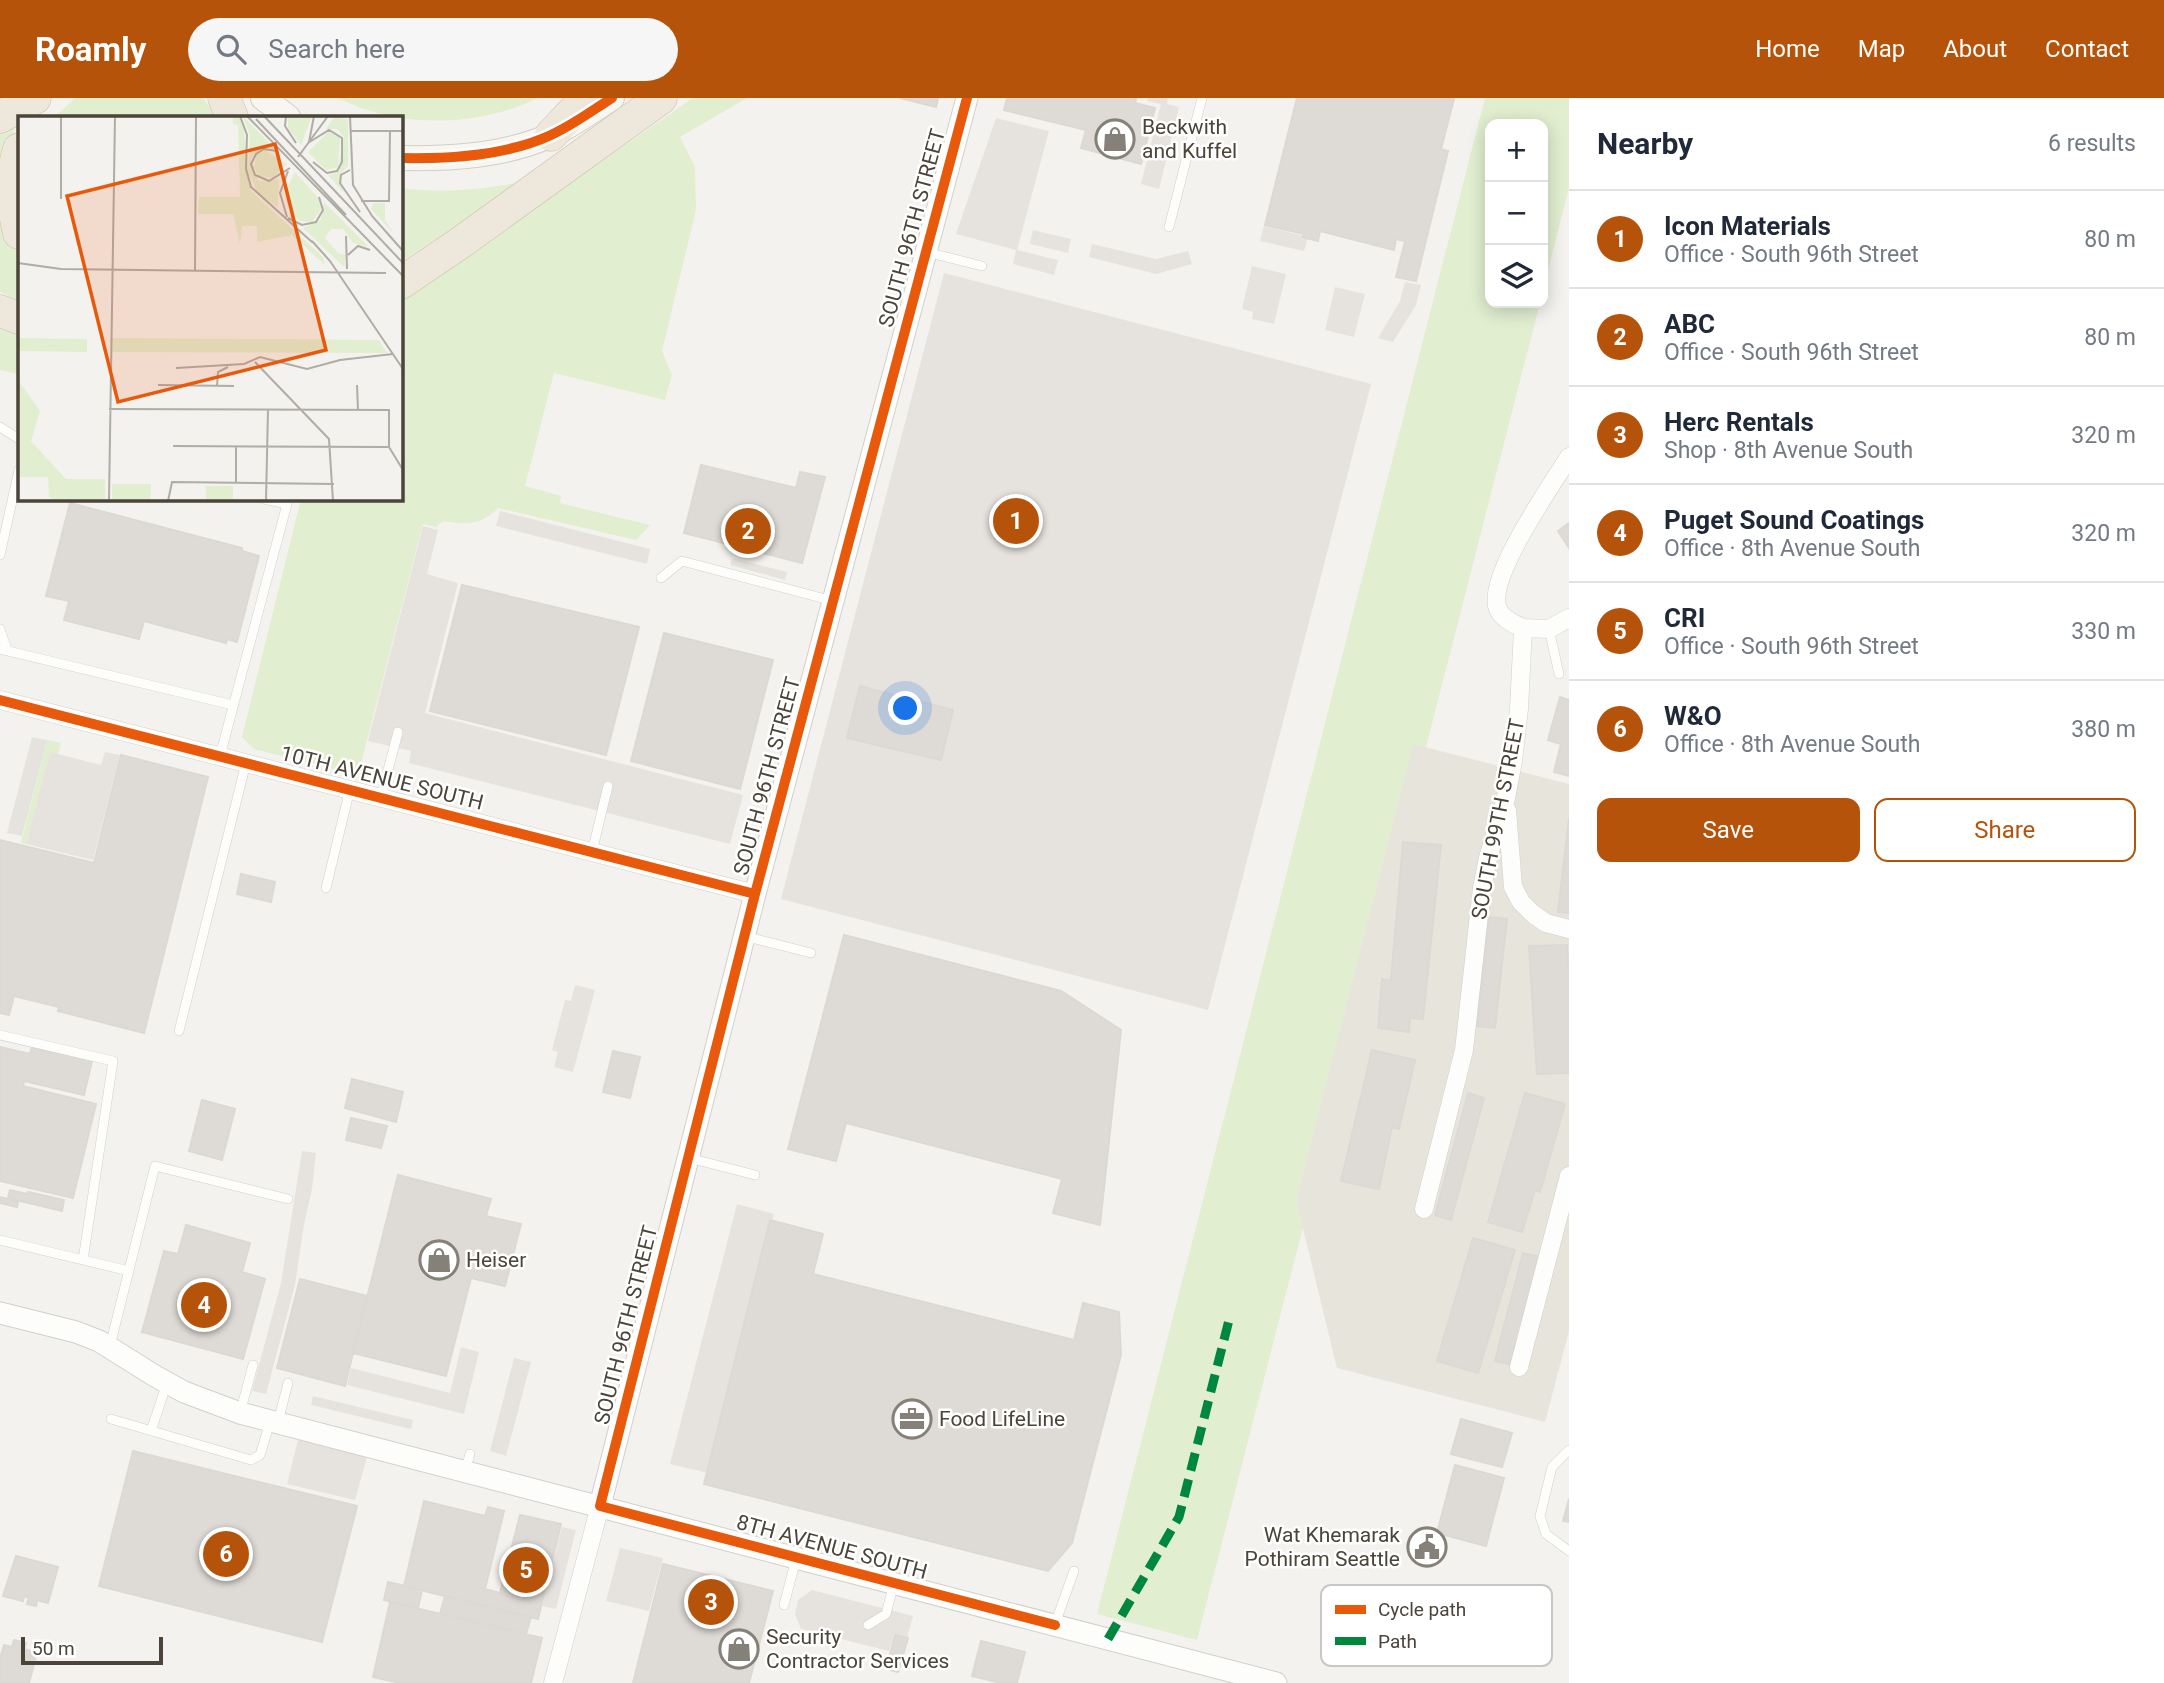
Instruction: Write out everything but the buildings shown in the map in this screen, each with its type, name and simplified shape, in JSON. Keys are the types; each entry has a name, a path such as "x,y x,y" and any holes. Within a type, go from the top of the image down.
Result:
{"highway":[{"path":"0,117 35,98"},
{"path":"36,116 50,98"},
{"path":"224,98 232,116"},
{"path":"551,135 586,98"},
{"path":"402,282 661,98"},
{"path":"18,152 13,184 13,210 18,229"},
{"path":"0,311 18,318"}],"main road":[{"path":"263,98 287,116"},
{"path":"402,158 443,159 494,152 551,135 612,98"}],"street":[{"name":"SOUTH 96TH STREET","path":"553,1683 744,936 967,98"},
{"path":"1569,457 1517,542 1502,572 1495,599 1498,611 1507,620 1523,628 1549,629 1569,618"},
{"name":"SOUTH 99TH STREET","path":"1424,1209 1464,1050 1482,888 1506,798 1519,709 1523,628"},
{"name":"10TH AVENUE SOUTH","path":"0,700 755,894"},
{"path":"1506,798 1513,887 1532,914 1546,923 1569,929"},
{"path":"1519,1367 1569,1176"},
{"name":"8TH AVENUE SOUTH","path":"0,1313 76,1332 110,1348 184,1392 240,1413 468,1463 600,1506 1276,1683"}],"lane":[{"path":"1169,227 1202,98"},
{"path":"926,252 982,266"},
{"path":"0,426 18,438"},
{"path":"0,555 3,527 18,474"},
{"path":"220,756 287,504 269,500"},
{"path":"661,578 682,561 833,601"},
{"path":"0,629 4,649 233,705"},
{"path":"1549,629 1559,674"},
{"path":"382,797 398,732"},
{"path":"179,1031 246,763"},
{"path":"592,852 608,786"},
{"path":"326,888 351,789"},
{"path":"744,936 811,953"},
{"path":"0,1035 113,1061 83,1260"},
{"path":"689,1158 755,1175"},
{"path":"110,1348 155,1166 288,1199"},
{"path":"0,1240 129,1271"},
{"path":"240,1413 253,1365"},
{"path":"151,1431 167,1383"},
{"path":"111,1419 251,1460 260,1455 288,1383"},
{"path":"1569,1450 1552,1467 1540,1516 1546,1534 1569,1551"},
{"path":"784,1605 797,1558"},
{"path":"1055,1625 1074,1571"},
{"path":"868,1625 887,1614 894,1583"}],"shaded area":[{"path":"1148,98 1168,98 1167,104 1179,107 1159,189 1141,184 1161,104 1147,101"},
{"path":"996,118 1049,131 1017,250 1058,260 1054,275 1013,264 1016,250 956,234"},
{"path":"1264,226 1308,237 1304,251 1260,241"},
{"path":"1033,230 1071,239 1068,253 1030,244"},
{"path":"1092,244 1156,259 1188,251 1192,264 1156,274 1089,257"},
{"path":"1252,266 1286,274 1274,324 1252,319 1253,312 1242,309"},
{"path":"944,273 1371,384 1208,1010 781,899"},
{"path":"1405,282 1421,285 1416,305 1393,342 1378,338 1400,301"},
{"path":"1335,287 1365,294 1354,337 1325,330"},
{"path":"500,511 650,549 647,564 496,526"},
{"path":"423,526 438,530 427,574 458,583 425,713 743,795 730,844 409,763 411,751 368,741"},
{"path":"732,558 787,572 785,580 730,565"},
{"path":"32,737 47,740 22,836 7,833"},
{"path":"1413,744 1569,784 1569,1331 1545,1422 1337,1368 1296,1200"},
{"path":"50,752 101,765 105,752 120,755 93,860 26,844"},
{"path":"575,985 595,990 573,1072 554,1067 558,1052 552,1050 565,1000 571,1001"},
{"path":"302,1151 316,1153 312,1189 295,1285 266,1394 252,1391 281,1283"},
{"path":"737,1204 774,1214 708,1473 670,1464"},
{"path":"461,1347 479,1352 464,1414 347,1385 351,1368 450,1393"},
{"path":"514,1358 531,1362 506,1456 490,1451"},
{"path":"313,1396 413,1420 411,1429 311,1405"},
{"path":"298,1440 367,1457 355,1500 287,1484"},
{"path":"562,1527 576,1530 556,1609 542,1606"},
{"path":"620,1548 663,1558 649,1611 606,1601"},
{"path":"812,1590 913,1616 907,1637 894,1634 889,1651 801,1629 795,1614 798,1600"}],"green space":[{"path":"75,98 203,98 216,116 56,116"},
{"path":"338,98 538,98 515,108 464,119 412,119 361,108"},
{"path":"693,98 747,98 680,137 695,167 696,210 662,351 672,375 665,400 554,373 525,486 561,496 560,503 650,525 636,540 498,508 479,521 443,521 436,527 423,524 358,775 254,749 242,737 301,500 402,500 402,299"},
{"path":"1485,98 1569,98 1569,188 1548,270 1548,119 1485,119 1485,308 1539,308 1426,747 1413,745 1296,1200 1303,1227 1197,1640 1097,1614"},
{"path":"18,119 9,141 14,240 18,249 18,300 0,292 0,121"},
{"path":"523,182 402,261 402,188 432,191"},
{"path":"0,325 18,334 18,374 0,370"},
{"path":"47,740 61,743 58,754 50,753 26,844 21,843"}],"marked path":[{"path":"1108,1639 1179,1517 1229,1320"}],"cycle path":[{"path":"402,158 458,157 515,148 559,131 612,98"},
{"path":"967,98 755,894 600,1506 1055,1625"},
{"path":"0,700 755,894"}],"place":[{"name":"Beckwith and Kuffel","path":"1115,139"},
{"name":"Icon Materials","path":"1016,521"},
{"name":"ABC","path":"748,531"},
{"name":"Heiser","path":"439,1260"},
{"name":"Puget Sound Coatings","path":"204,1305"},
{"name":"Food LifeLine","path":"912,1419"},
{"name":"Wat Khemarak Pothiram Seattle","path":"1427,1547"},
{"name":"W&O","path":"226,1554"},
{"name":"CRI","path":"526,1570"},
{"name":"Herc Rentals","path":"711,1602"},
{"name":"Security Contractor Services","path":"739,1649"}]}
